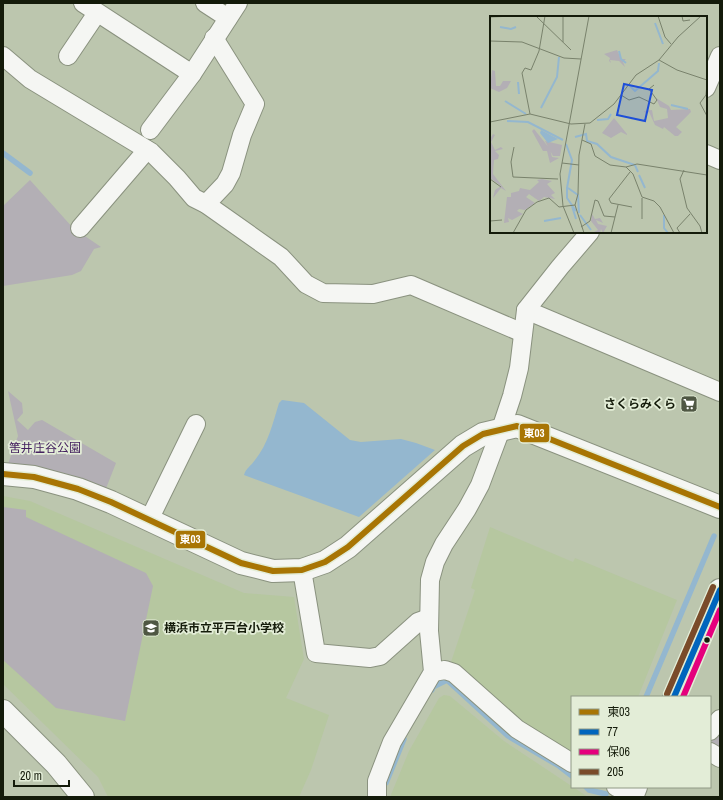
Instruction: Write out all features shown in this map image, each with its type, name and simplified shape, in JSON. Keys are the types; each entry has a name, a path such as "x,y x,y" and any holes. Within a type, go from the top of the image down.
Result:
{"main road":[{"path":"3,474 34,478 78,489 110,502 241,563 272,571 302,570 325,562 348,546 463,446 483,434 517,426 720,507"},
{"path":"674,696 720,590"},
{"path":"3,711 56,764 83,797"}],"street":[{"path":"205,3 228,18"},
{"path":"150,130 192,74 238,3"},
{"path":"68,56 90,8 192,74"},
{"path":"206,204 225,184 231,173 242,135 255,104 214,38"},
{"path":"3,56 30,79 147,150 177,178 194,198 206,204 281,257 306,284 323,293 373,294 411,285 523,333"},
{"path":"707,86 720,56"},
{"path":"80,228 147,150"},
{"path":"707,154 720,160"},
{"path":"377,789 392,742 433,672 429,631 430,580 435,562 444,544 467,509 480,485 501,429 512,396 519,368 526,310 589,233"},
{"path":"526,310 720,392"},
{"path":"149,520 196,424"},
{"path":"302,570 316,653 370,658 380,656 418,622 429,618"},
{"path":"433,672 445,670 454,673 517,729 571,762"},
{"path":"711,730 720,719"},
{"path":"711,753 720,758"}],"shaded area":[{"name":"横浜市立平戸台小学校","path":"3,496 30,501 244,593 294,597 304,659 286,698 329,715 311,770 299,797 108,797 98,777 3,684"},
{"path":"490,527 573,562 575,558 677,600 638,696 571,696 571,755 525,727 451,662 475,590 471,588"},
{"path":"444,695 450,696 504,741 571,786 571,788 574,788 588,797 390,797 409,751 439,698"}],"green space":[{"path":"30,180 73,228 101,247 94,249 81,271 72,275 3,286 3,206"},
{"name":"筈井庄谷公園","path":"8,391 22,403 23,413 17,420 28,430 35,422 42,420 116,463 105,491 8,464 18,436"},
{"path":"3,507 26,510 26,517 146,573 153,586 125,721 56,708 3,660"},
{"path":"720,731 720,749 711,742"}],"water":[{"path":"282,400 304,403 350,440 361,442 401,439 435,450 359,517 244,475 260,454 270,433 279,403"}],"waterway":[{"path":"3,153 30,173"},
{"path":"646,696 714,536"},
{"path":"432,690 433,687 447,680 508,736 559,766 571,775"},
{"path":"386,783 404,739"},
{"path":"587,788 589,790 606,794 604,797"}],"transit line":[{"name":"東03","path":"3,474 34,477 78,489 111,502 241,563 273,571 302,570 325,562 348,547 463,446 483,434 517,426 720,507"},
{"name":"205","path":"667,694 713,587"},
{"name":"77","path":"674,696 720,590"},
{"name":"保06","path":"683,696 720,610"}],"place":[{"name":"さくらみくら","path":"689,404"},
{"name":"横浜市立平戸台小学校","path":"151,628"}]}
